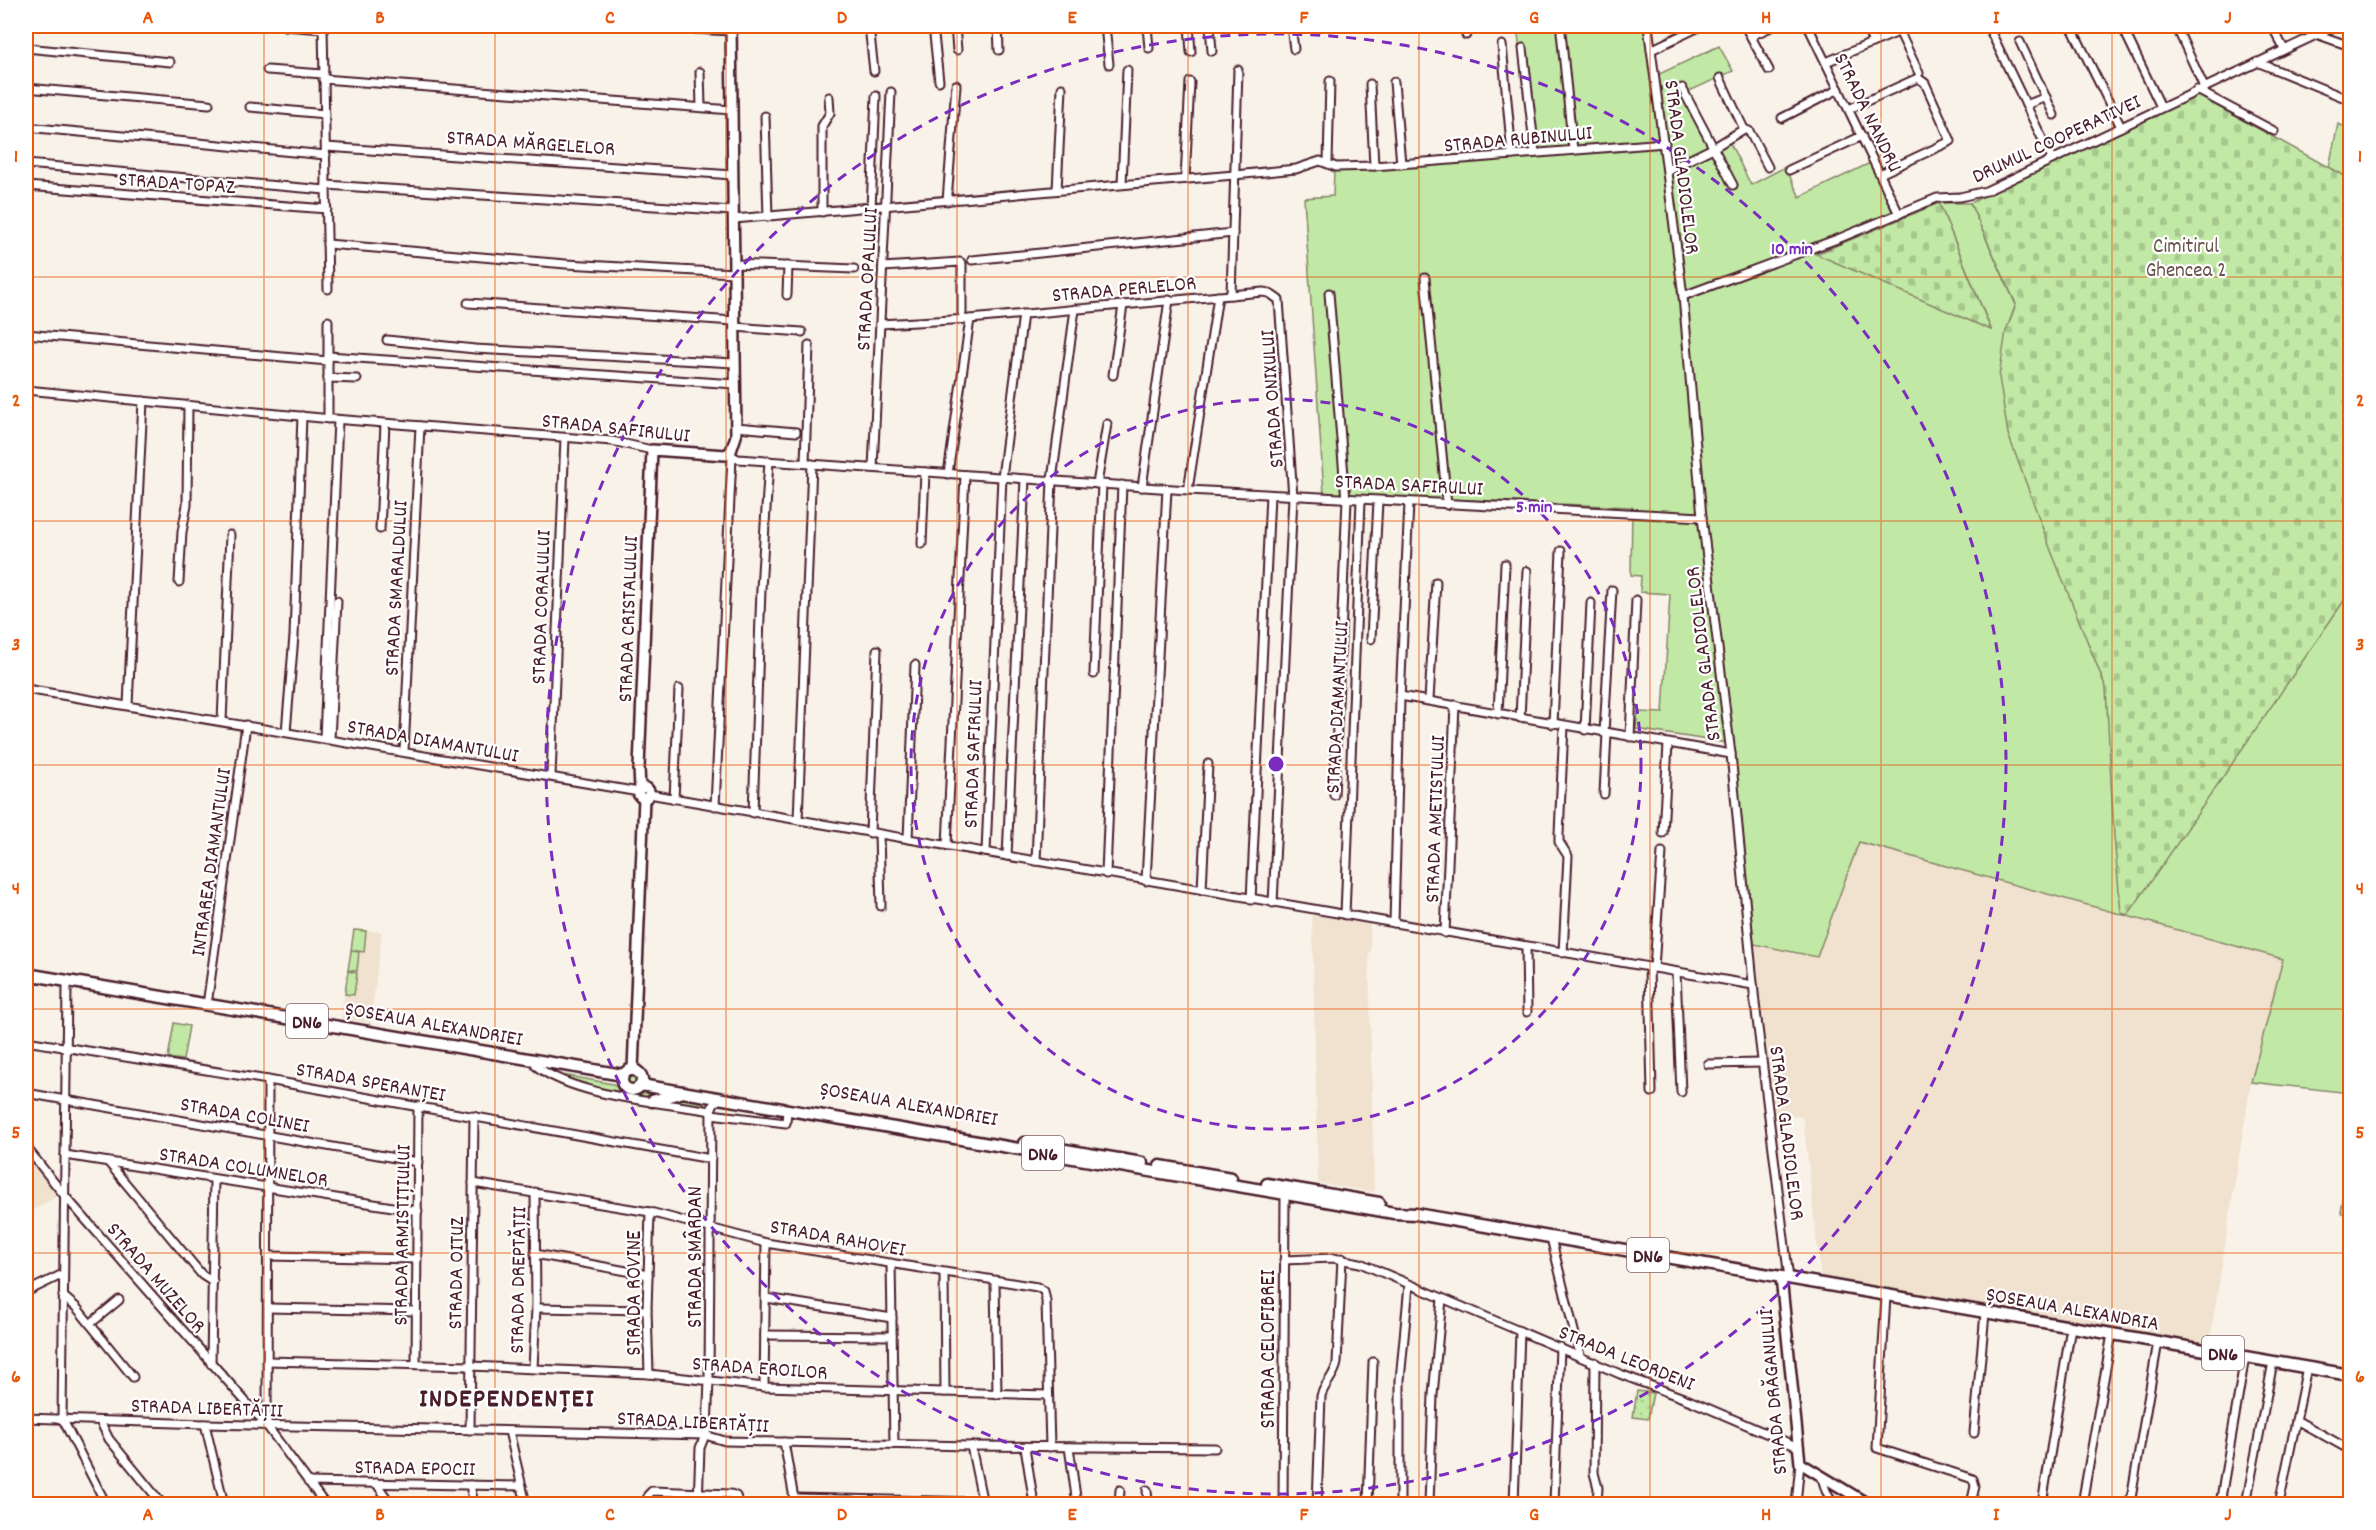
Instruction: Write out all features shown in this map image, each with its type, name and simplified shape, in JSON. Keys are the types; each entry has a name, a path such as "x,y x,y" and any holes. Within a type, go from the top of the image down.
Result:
{"main road":[{"name":"ȘOSEAUA ALEXANDRIEI","path":"26,974 626,1076"},
{"name":"ȘOSEAUA ALEXANDRIEI","path":"26,979 536,1066 626,1076"},
{"path":"626,1076 638,1072 642,1082"},
{"name":"DN6","path":"626,1076 626,1089 636,1090 642,1082"},
{"name":"ȘOSEAUA ALEXANDRIEI","path":"642,1082 684,1092 787,1110 1394,1213 1416,1214 1785,1278"},
{"name":"ȘOSEAUA ALEXANDRIEI","path":"642,1082 1352,1198 1394,1206 1416,1214"},
{"path":"652,1101 684,1092"},
{"name":"ȘOSEAUA ALEXANDRIA","path":"1785,1278 2350,1375"}],"street":[{"path":"285,26 323,27 328,289"},
{"path":"639,26 731,28 736,427 735,442 730,455 715,806"},
{"path":"869,26 873,71"},
{"path":"933,26 939,81"},
{"path":"955,26 957,50"},
{"path":"998,26 999,50"},
{"path":"1105,26 1109,64"},
{"path":"1147,26 1149,48"},
{"path":"1189,26 1191,52"},
{"path":"1210,26 1212,51"},
{"path":"1291,26 1294,49"},
{"path":"1465,26 1466,35"},
{"name":"STRADA GLADIOLELOR","path":"1648,26 1665,143 1683,296 1702,517 1731,754 1785,1278"},
{"path":"1745,26 1769,70"},
{"path":"1751,36 1773,26"},
{"name":"STRADA NANDRU","path":"1808,26 1899,214"},
{"path":"1865,26 1873,42"},
{"path":"1826,62 1913,26"},
{"path":"1988,26 2052,159"},
{"path":"2071,26 2121,126"},
{"path":"2122,26 2161,107"},
{"path":"2176,26 2201,89 2274,131"},
{"path":"2272,26 2284,49"},
{"name":"DRUMUL COOPERATIVEI","path":"1683,296 1840,238 1937,198 1960,197 1986,190 2335,26"},
{"path":"1651,50 1699,27"},
{"path":"1899,31 1919,73"},
{"path":"1561,32 1573,150"},
{"path":"2316,34 2350,46"},
{"path":"2020,42 2054,115"},
{"path":"1502,45 1512,155"},
{"path":"26,48 170,62"},
{"path":"1523,48 1535,153"},
{"path":"2257,62 2350,100"},
{"path":"267,70 397,85 732,110"},
{"path":"1122,184 1127,70"},
{"path":"1231,295 1238,70"},
{"path":"700,72 701,107"},
{"path":"1720,78 1744,129 1749,131 1768,167"},
{"path":"1849,109 1918,78 1925,83 1951,141 1880,174"},
{"path":"1328,163 1330,81"},
{"path":"1185,179 1190,82"},
{"path":"1394,82 1401,164"},
{"path":"1370,84 1374,166"},
{"path":"947,201 956,85"},
{"path":"26,87 210,104"},
{"path":"1057,190 1062,88"},
{"path":"1682,88 1733,185"},
{"path":"1782,118 1839,89"},
{"name":"STRADA OPALULUI","path":"873,468 891,92"},
{"path":"871,208 876,96"},
{"path":"822,213 822,126 830,113 829,97"},
{"path":"2026,105 2046,97"},
{"path":"250,107 324,114"},
{"path":"765,116 768,217"},
{"name":"STRADA TOPAZ","path":"26,127 326,151"},
{"path":"1668,170 1713,148 1744,129"},
{"path":"1789,170 1862,136"},
{"name":"STRADA RUBINULUI","path":"734,215 768,217 822,213 1296,169 1320,161 1341,167 1374,166 1665,143"},
{"name":"STRADA MĂRGELELOR","path":"326,151 733,175"},
{"name":"STRADA TOPAZ","path":"26,164 326,187"},
{"name":"STRADA TOPAZ","path":"26,186 327,209"},
{"path":"326,187 734,215"},
{"path":"972,260 1233,233"},
{"path":"327,244 566,264 734,269 788,266 854,269"},
{"path":"883,267 960,262 962,264 962,313"},
{"path":"787,295 788,266"},
{"path":"1425,278 1447,505"},
{"name":"STRADA PERLELOR","path":"880,324 970,319 1263,292 1279,300"},
{"path":"1329,293 1347,500 1334,795"},
{"path":"1188,490 1218,296"},
{"path":"1142,487 1168,300"},
{"name":"STRADA ONIXULUI","path":"1279,300 1293,496"},
{"path":"468,303 735,324 802,332"},
{"path":"1113,375 1123,305"},
{"path":"1036,861 1052,480 1075,309"},
{"path":"1002,477 1023,314"},
{"path":"948,474 970,319"},
{"path":"328,321 328,419"},
{"path":"26,334 201,350 735,384"},
{"path":"387,340 475,349 735,363"},
{"path":"798,820 809,345"},
{"path":"328,378 357,379"},
{"name":"STRADA SAFIRULUI","path":"26,390 338,420 622,442 654,450 730,455 808,464 1347,500 1702,517"},
{"path":"128,705 143,400"},
{"path":"179,582 182,532 187,505 188,405"},
{"path":"286,732 294,636 302,416"},
{"path":"327,738 338,420"},
{"path":"380,529 386,424"},
{"path":"1094,674 1100,484 1107,424"},
{"name":"STRADA SMARALDULUI","path":"404,751 420,426"},
{"path":"736,427 796,432"},
{"name":"STRADA CORALULUI","path":"551,776 565,438"},
{"name":"STRADA CRISTALULUI","path":"626,1076 644,792 639,774 654,450"},
{"path":"753,813 761,589 769,461"},
{"path":"922,544 925,472"},
{"name":"STRADA SAFIRULUI","path":"947,846 965,475"},
{"name":"STRADA SAFIRULUI","path":"986,852 1002,477"},
{"path":"1007,856 1025,479"},
{"path":"1106,874 1122,485"},
{"path":"1146,881 1167,489"},
{"path":"1251,900 1270,495"},
{"path":"1273,903 1293,496"},
{"name":"STRADA DIAMANTULUI","path":"1345,915 1360,500"},
{"path":"1371,639 1378,501"},
{"path":"1395,923 1400,696 1409,503"},
{"path":"222,721 230,535"},
{"path":"1552,724 1561,551"},
{"path":"1498,714 1505,564"},
{"path":"1520,718 1527,571"},
{"path":"1429,700 1436,582"},
{"path":"1604,794 1612,590"},
{"path":"1630,737 1636,600"},
{"path":"327,738 337,601"},
{"path":"1585,730 1591,603"},
{"path":"870,833 877,650"},
{"path":"908,839 915,665"},
{"name":"STRADA DIAMANTULUI","path":"26,689 551,776 1251,900 1753,985"},
{"path":"674,799 679,689"},
{"name":"STRADA AMETISTULUI","path":"1400,696 1731,754"},
{"name":"STRADA AMETISTULUI","path":"1445,933 1455,705"},
{"name":"INTRAREA DIAMANTULUI","path":"207,1005 246,725"},
{"path":"1563,953 1568,856 1559,842 1564,726"},
{"path":"1663,833 1668,744"},
{"path":"1202,890 1208,764"},
{"path":"879,834 881,906"},
{"path":"1652,1092 1652,967 1662,852"},
{"path":"1526,947 1527,1012"},
{"path":"1676,972 1681,1092"},
{"path":"67,986 62,1418 106,1504"},
{"name":"STRADA SPERANȚEI","path":"26,1041 268,1080 711,1159"},
{"path":"1708,1064 1762,1063"},
{"path":"536,1066 573,1086 711,1112 786,1123 787,1110"},
{"path":"267,1426 268,1080"},
{"name":"STRADA COLINEI","path":"26,1093 418,1162"},
{"path":"711,1112 714,1103 722,1098"},
{"name":"STRADA ARMISTIȚIULUI","path":"416,1364 418,1106"},
{"name":"STRADA SMÂRDAN","path":"698,1504 700,1448 705,1435 710,1380 711,1112"},
{"name":"STRADA OITUZ","path":"470,1430 474,1116"},
{"name":"STRADA MUZELOR","path":"26,1147 64,1196 267,1426 325,1504"},
{"name":"STRADA COLUMNELOR","path":"65,1155 418,1210"},
{"path":"108,1162 202,1275 213,1282"},
{"path":"211,1364 214,1179"},
{"name":"STRADA RAHOVEI","path":"473,1183 650,1212 766,1243 1037,1287 1044,1291 1046,1301 1050,1447"},
{"name":"STRADA DREPTĂȚII","path":"533,1368 536,1308 535,1192"},
{"name":"STRADA CELOFIBREI","path":"1283,1504 1285,1194"},
{"name":"STRADA ROVINE","path":"649,1374 647,1310 650,1212"},
{"path":"1551,1238 1580,1355"},
{"path":"764,1387 766,1243"},
{"path":"535,1254 648,1275"},
{"path":"268,1256 417,1259"},
{"path":"1317,1504 1321,1396 1337,1363 1342,1258"},
{"name":"STRADA LEORDENI","path":"1284,1260 1342,1258 1360,1263 1798,1447"},
{"path":"891,1263 894,1444"},
{"path":"944,1273 945,1392"},
{"path":"26,1292 63,1274"},
{"name":"STRADA DRĂGANULUI","path":"1785,1278 1800,1463 1796,1504"},
{"path":"995,1281 997,1394"},
{"path":"1400,1504 1400,1380 1409,1285"},
{"path":"63,1296 77,1308 133,1377"},
{"path":"1886,1296 1877,1449 1973,1479 1975,1486 1971,1504"},
{"path":"766,1298 892,1318"},
{"path":"1430,1504 1433,1395 1442,1299"},
{"path":"90,1324 119,1300"},
{"path":"268,1308 416,1311"},
{"path":"536,1308 647,1310"},
{"path":"1974,1433 1985,1313"},
{"path":"2042,1504 2071,1327"},
{"path":"1514,1504 1521,1331"},
{"path":"2082,1504 2112,1334"},
{"path":"765,1335 892,1336"},
{"path":"2130,1504 2158,1342"},
{"path":"1554,1504 1560,1347"},
{"path":"2220,1504 2245,1357"},
{"name":"STRADA EROILOR","path":"267,1361 533,1368 649,1374 764,1387 1048,1395"},
{"path":"1368,1504 1373,1362"},
{"path":"1595,1362 1594,1473 1598,1488 1597,1504"},
{"path":"2246,1504 2273,1362"},
{"path":"2278,1504 2307,1367"},
{"path":"248,1404 261,1404 267,1400"},
{"name":"STRADA LIBERTĂȚII","path":"26,1418 205,1425 705,1435 725,1440 784,1442 1215,1448"},
{"path":"2296,1420 2350,1450"},
{"path":"100,1421 109,1439 162,1504"},
{"path":"205,1425 223,1503 236,1504"},
{"path":"509,1431 526,1504"},
{"path":"784,1442 794,1501 983,1504 971,1446"},
{"path":"1025,1447 1034,1504"},
{"path":"1069,1447 1077,1504"},
{"path":"1800,1463 1868,1504"},
{"path":"1822,1478 1826,1491 1834,1504"},
{"name":"STRADA EPOCII","path":"308,1482 522,1486"},
{"path":"376,1482 391,1504"},
{"path":"470,1485 474,1504"},
{"path":"1119,1504 1120,1490"},
{"path":"1147,1490 1148,1504"},
{"path":"647,1504 648,1495 652,1491 731,1494 736,1496 739,1504"},
{"path":"2348,1504 2350,1494"}],"shaded area":[{"path":"1859,842 2283,959 2251,1082 2209,1345 1821,1280 1803,1117 1774,1115 1754,944 1817,957"},
{"path":"1312,914 1370,924 1374,1192 1318,1183"},
{"path":"353,929 382,932 370,1025 367,1022 341,1020"},
{"path":"26,1155 58,1196 26,1214"}],"green space":[{"path":"1517,26 1645,26 1651,78 1719,46 1733,71 1683,94 1712,152 1730,143 1751,185 1785,167 1800,197 1870,163 1893,213 1813,245 1817,254 1991,329 1939,203 1970,203 2016,305 2350,278 2350,1093 2251,1082 2283,959 1859,842 1817,957 1754,944 1734,744 1636,729 1638,712 1663,713 1670,594 1640,592 1641,576 1631,575 1632,507 1324,494 1304,198 1333,196 1334,171 1532,152"},
{"name":"Cimitirul Ghencea 2","path":"2195,94 2350,179 2350,592 2128,915 2121,913 2114,836 2106,688 2050,548 2008,434 1999,377 2006,331 2016,304 1970,203"},
{"path":"2338,124 2350,129 2350,179 2329,167"},
{"path":"1939,203 1991,330 1816,254"},
{"path":"26,397 30,397 26,492"},
{"path":"354,930 366,931 364,952 351,950"},
{"path":"351,951 359,952 357,971 348,970"},
{"path":"348,971 357,973 354,995 345,994"},
{"path":"174,1023 189,1026 183,1060 168,1058"},
{"path":"629,1073 635,1073 639,1080 635,1087 629,1087 625,1083 625,1077"},
{"path":"563,1075 613,1084 624,1094 585,1087 562,1077"},
{"path":"650,1090 698,1098 706,1107 634,1096"},
{"path":"2346,1181 2350,1182 2350,1215 2341,1213"},
{"path":"1637,1391 1653,1393 1648,1419 1633,1417"}],"district":[{"name":"INDEPENDENȚEI","path":"507,1397"}]}
